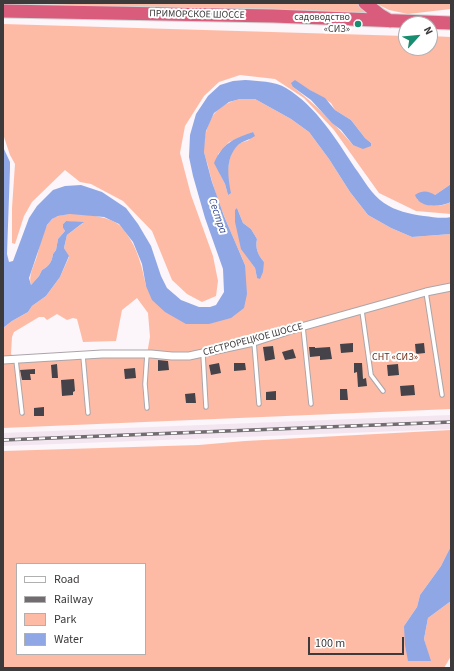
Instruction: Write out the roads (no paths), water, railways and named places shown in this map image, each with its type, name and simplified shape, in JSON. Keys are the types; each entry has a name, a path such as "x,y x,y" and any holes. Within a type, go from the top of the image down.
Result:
{"highway":[{"path":"366,3 391,22"},
{"name":"ПРИМОРСКОЕ ШОССЕ","path":"3,11 273,16 398,22"},
{"path":"438,19 451,16"},
{"path":"438,23 451,23"}],"street":[{"name":"СЕСТРОРЕЦКОЕ ШОССЕ","path":"3,360 102,354 189,356 203,354 254,342 426,292 451,287"}],"lane":[{"path":"426,292 442,394"},
{"path":"362,311 371,375 383,391"},
{"path":"303,327 311,404"},
{"path":"254,342 259,404"},
{"path":"147,354 145,384 147,408"},
{"path":"203,354 206,407"},
{"path":"83,356 88,413"},
{"path":"16,360 22,413"}],"water":[{"name":"Сестра","path":"245,80 277,84 297,95 325,124 368,187 379,199 393,208 408,213 438,218 451,217 451,234 412,237 391,228 368,215 350,192 329,159 309,132 291,119 255,99 240,99 229,102 214,113 206,131 204,152 212,182 224,216 245,265 247,294 244,308 231,318 209,324 186,324 165,312 152,300 146,286 142,264 133,242 119,224 104,217 70,214 58,216 52,219 47,225 29,278 31,285 42,270 50,264 56,250 58,239 65,231 63,224 66,221 84,222 67,235 64,248 69,256 60,277 46,296 32,306 28,312 3,328 3,147 10,162 7,254 9,262 13,261 29,218 37,206 53,190 65,186 81,185 102,192 126,208 138,224 151,246 161,276 167,288 181,300 199,307 210,307 216,305 224,292 223,269 205,218 193,176 189,157 190,135 196,114 208,96 220,85 233,81"},
{"path":"295,80 325,98 335,110 351,120 365,138 371,143 371,146 363,149 353,145 341,130 332,123 311,100 293,87 291,83"},
{"path":"253,132 255,136 238,145 231,156 228,174 231,193 228,195 225,184 214,163 217,156 225,146 240,137"},
{"path":"451,184 451,202 446,204 436,206 426,205 421,203 415,195 425,192 435,195"},
{"path":"237,208 243,223 251,229 257,239 256,245 260,257 264,262 263,272 260,279 257,278 255,268 241,249 235,222 235,210"},
{"path":"451,546 451,601 428,618 424,639 431,661 408,661 404,626 417,607 420,595 441,566"}],"railway":[{"path":"3,440 451,422"}],"place":[{"name":"садоводство «СИЗ»","path":"358,24"}],"park label":[{"name":"СНТ «СИЗ»","path":"395,358"}]}
